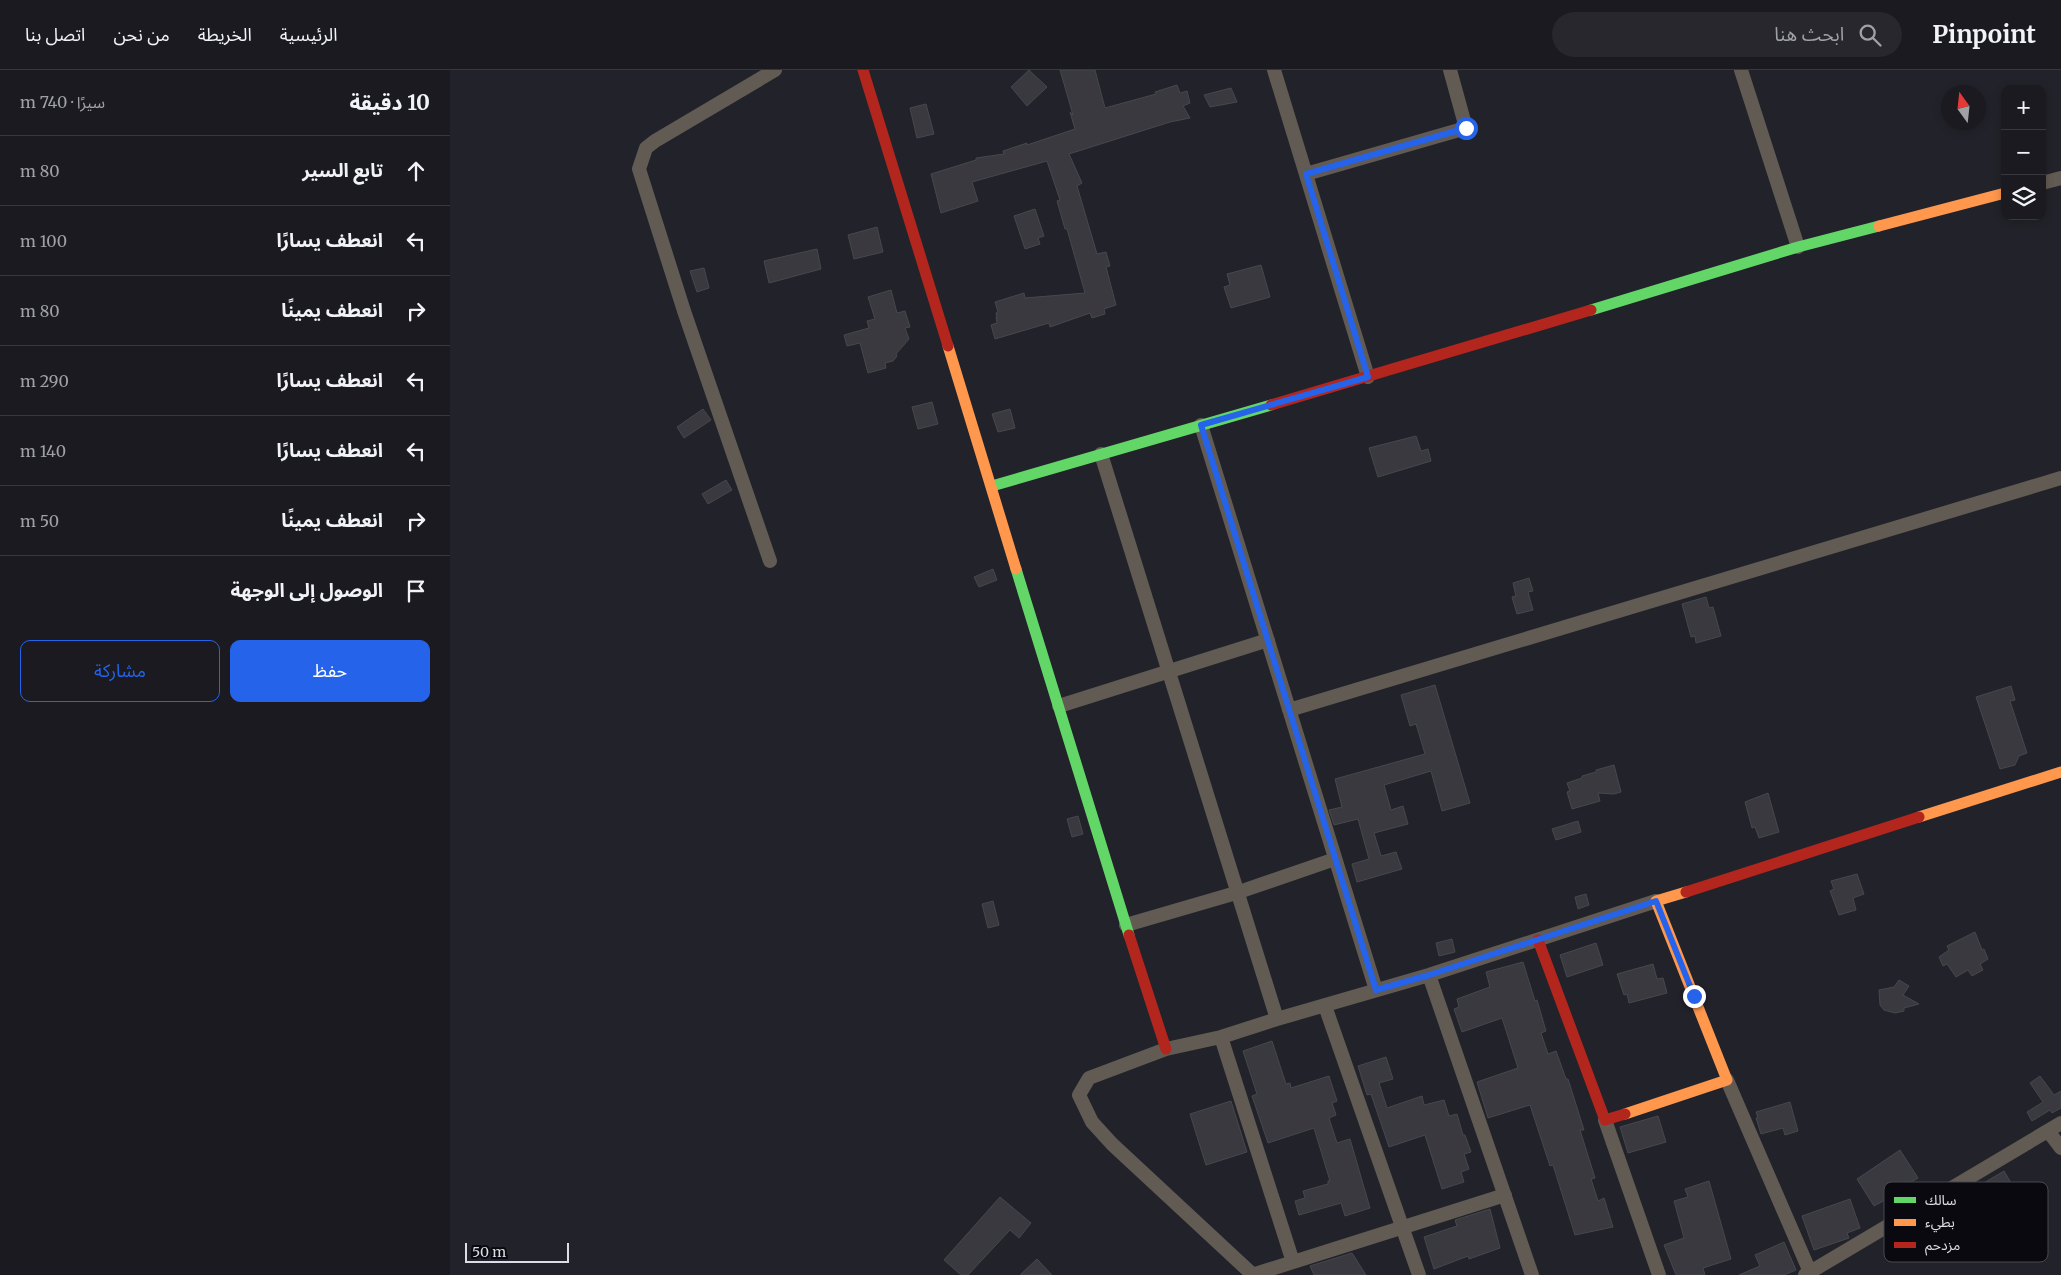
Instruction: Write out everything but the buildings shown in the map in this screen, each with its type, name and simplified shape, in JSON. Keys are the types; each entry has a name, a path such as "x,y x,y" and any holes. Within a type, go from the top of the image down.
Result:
{"street":[{"path":"770,561 684,311 639,169 646,148 655,141 775,70"},
{"path":"864,70 1126,925 1166,1049"},
{"path":"1274,70 1368,377"},
{"path":"1306,174 1466,128 1450,70"},
{"path":"1741,70 1798,246"},
{"path":"2046,182 2061,178"},
{"path":"992,486 1368,377 1798,246 2001,194"},
{"path":"1201,425 1376,990"},
{"path":"1101,454 1236,893 1277,1019"},
{"path":"1289,710 2061,478"},
{"path":"1059,706 1268,640"},
{"path":"1505,1195 1252,1275 1112,1144 1092,1122 1079,1095 1089,1078 1166,1049 1222,1037 1429,975 2061,772"},
{"path":"1126,925 1236,893 1335,859"},
{"path":"1656,901 1727,1080 1807,1273 1884,1228"},
{"path":"1538,940 1605,1120 1659,1275"},
{"path":"1429,975 1532,1275"},
{"path":"1325,1006 1419,1275"},
{"path":"1222,1037 1293,1262"},
{"path":"1605,1120 1727,1080"},
{"path":"1961,1182 2061,1123"},
{"path":"2048,1131 2061,1148"}],"traffic: fast":[{"path":"1591,310 1798,247 1879,226"},
{"path":"992,486 1271,405"},
{"path":"1016,569 1129,935"}],"traffic: slow":[{"path":"1879,226 2001,194"},
{"path":"948,346 1016,569"},
{"path":"1919,817 2061,772"},
{"path":"1625,1114 1727,1080 1656,901 1686,892"}],"traffic: jam":[{"path":"863,70 948,346"},
{"path":"1271,405 1591,310"},
{"path":"1686,892 1919,817"},
{"path":"1129,935 1166,1049"},
{"path":"1538,940 1605,1120 1625,1114"}],"route":[{"path":"1466,128 1306,174 1368,377 1201,425 1376,990 1429,975 1656,901 1694,996"}]}
